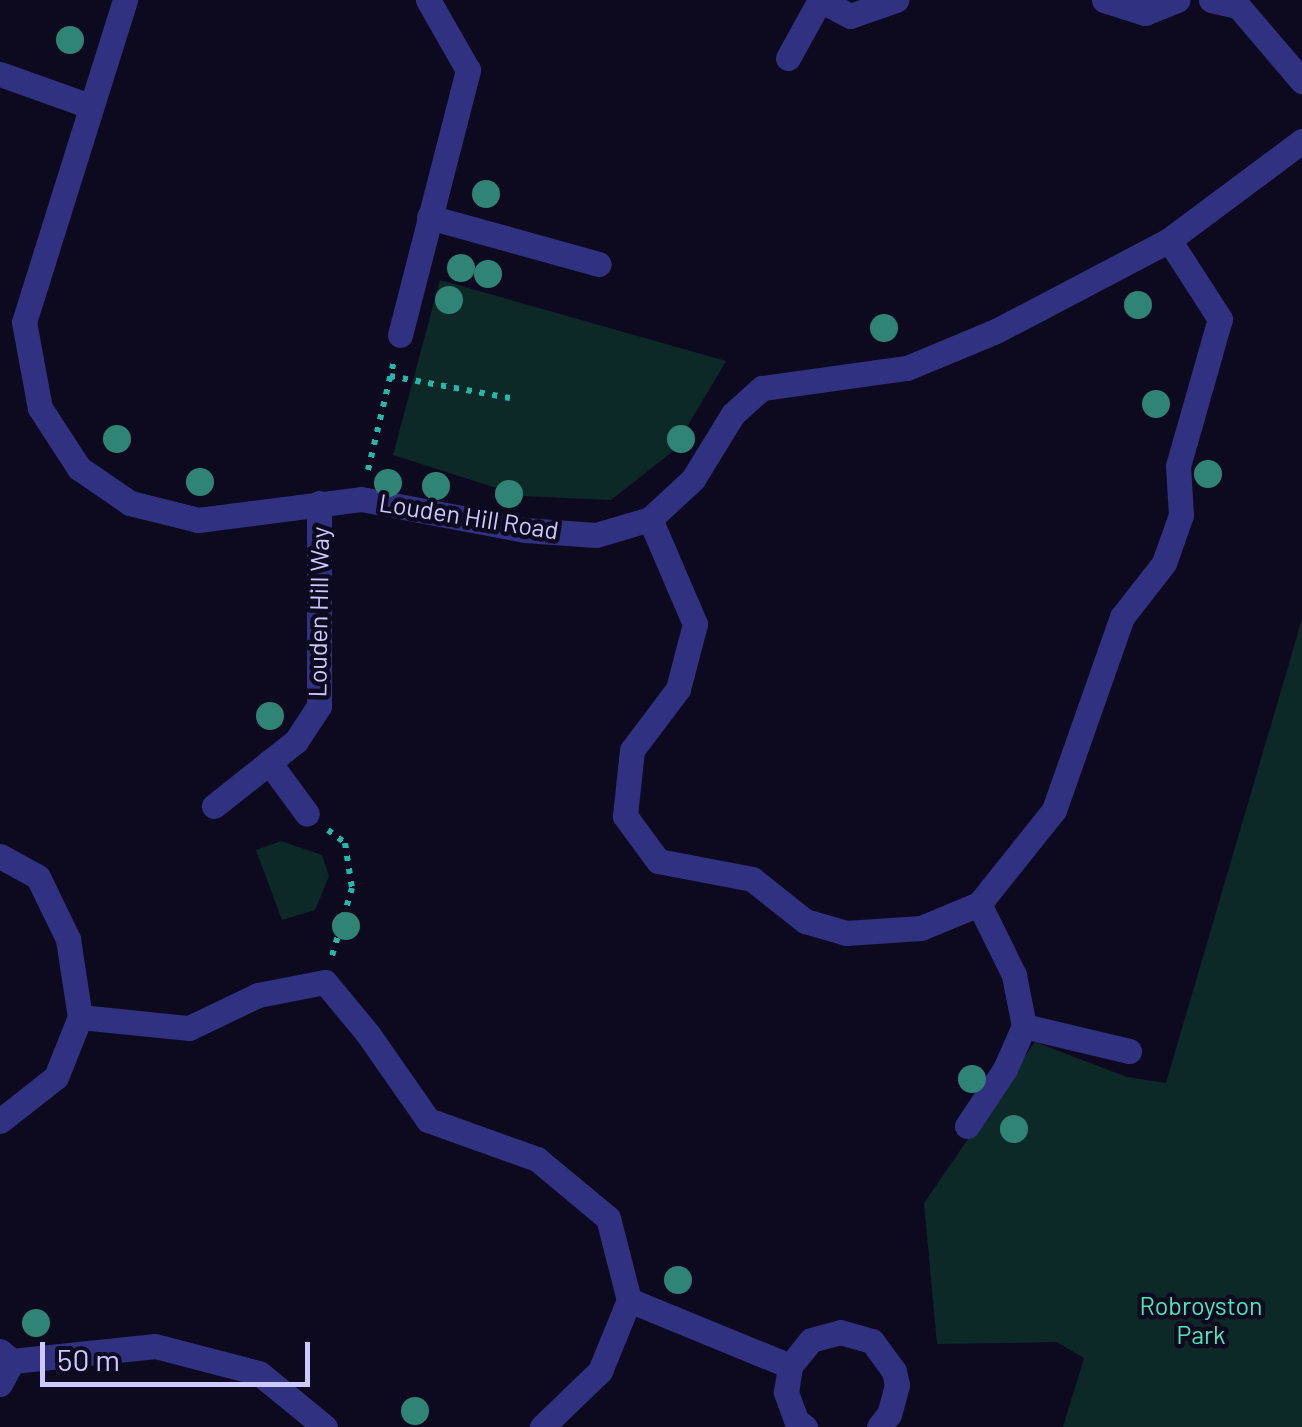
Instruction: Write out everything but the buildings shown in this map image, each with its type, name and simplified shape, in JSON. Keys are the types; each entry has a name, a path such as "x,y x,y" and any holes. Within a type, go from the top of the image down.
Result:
{"street":[{"name":"Louden Hill Road","path":"124,0 24,322 40,408 79,468 130,503 198,520 361,498 524,530 596,535 650,519 692,480 733,414 762,388 908,368 996,331 1169,240 1302,141"},
{"path":"400,336 468,70 428,0"},
{"path":"788,58 820,0 850,16 896,0"},
{"path":"1104,0 1145,12 1176,0"},
{"path":"1211,0 1238,6 1302,80"},
{"path":"0,74 90,106"},
{"path":"429,217 599,264"},
{"path":"650,519 695,624 678,689 632,750 625,816 658,861 752,879 805,921 846,933 921,928 979,904 1054,810 1122,616 1164,563 1180,515 1178,466 1220,319 1169,240"},
{"name":"Louden Hill Way","path":"214,806 296,741 319,706 318,503"},
{"path":"270,762 308,814"},
{"path":"0,856 38,877 68,940 80,1017 56,1077 0,1121"},
{"path":"967,1126 1006,1070 1024,1026 1014,975 979,904"},
{"path":"80,1017 189,1028 258,995 325,982 368,1034 428,1120 536,1159 608,1218 629,1300 600,1371 542,1427"},
{"path":"1024,1026 1129,1052"},
{"path":"629,1300 790,1366"},
{"path":"805,1427 796,1420 786,1392 790,1366 811,1340 840,1332 872,1341 888,1357 897,1385 889,1414 879,1427"},
{"path":"4,1365 155,1346 259,1373 325,1427"}],"path":[{"path":"361,498 400,336"},
{"path":"390,376 510,398"},
{"path":"308,814 344,843 352,888 325,982"}],"green space":[{"path":"440,280 726,361 672,452 611,500 522,496 393,455"},
{"name":"Robroyston Park","path":"1302,619 1302,1427 1063,1427 1084,1358 1057,1342 937,1344 924,1203 1035,1042 1127,1077 1166,1083"},
{"path":"281,841 322,855 329,876 315,910 282,920 256,850"}]}
